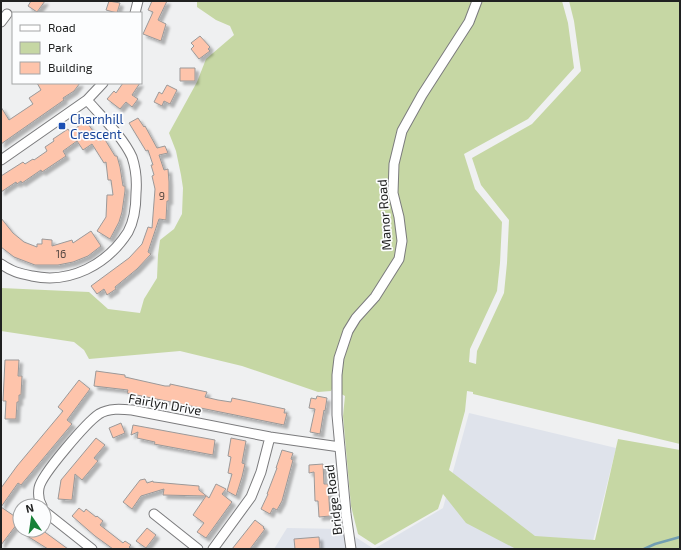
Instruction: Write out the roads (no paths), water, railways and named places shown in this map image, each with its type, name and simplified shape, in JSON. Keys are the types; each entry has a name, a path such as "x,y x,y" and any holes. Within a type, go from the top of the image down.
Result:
{"street":[{"path":"135,12 138,1"},
{"name":"Manor Road","path":"340,447 337,415 337,375 339,358 348,330 356,318 375,297 399,259 402,241 399,217 393,193 394,164 402,131 422,95 469,22 477,1"},
{"path":"1,22 7,14"},
{"path":"1,160 87,100 102,84"},
{"path":"1,264 12,272 40,278 59,278 78,273 95,266 112,252 128,231 134,216 137,179 131,157 122,140 87,100"},
{"name":"Fairlyn Drive","path":"39,498 39,488 44,476 90,421 100,413 115,409 132,410 270,436 340,447"},
{"path":"213,549 251,497 261,472 270,436"},
{"name":"Bridge Road","path":"340,447 351,549"},
{"path":"154,514 198,549"},
{"path":"52,517 92,549"}],"waterway":[{"path":"644,549 655,544 680,537"}],"place":[{"name":"Charnhill Crescent","path":"62,126"}]}
